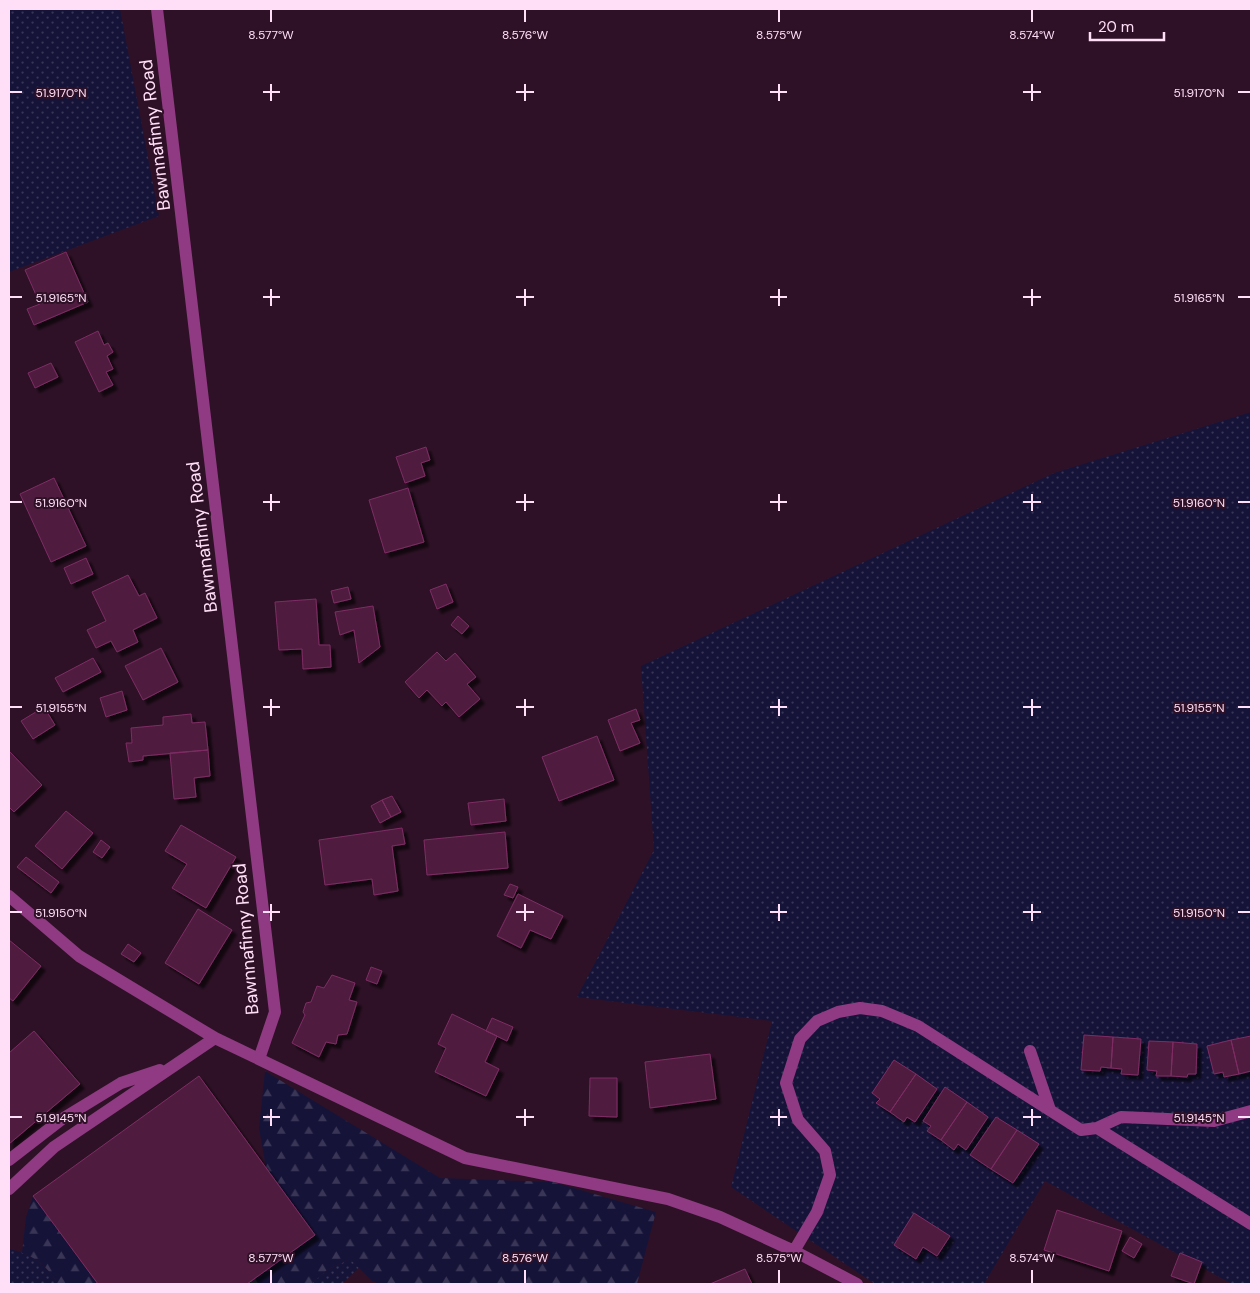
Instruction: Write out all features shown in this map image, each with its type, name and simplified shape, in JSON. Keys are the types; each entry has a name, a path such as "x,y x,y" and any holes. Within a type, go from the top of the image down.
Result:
{"street":[{"name":"Bawnnafinny Road","path":"158,9 274,1012 259,1059"},
{"path":"9,896 79,956 215,1038 465,1158 668,1199 720,1217 794,1251 857,1284"},
{"path":"794,1251 816,1212 830,1175 825,1151 798,1120 786,1083 800,1039 817,1021 838,1012 860,1008 882,1011 918,1026 1081,1130 1097,1128 1121,1117 1214,1121 1251,1111"},
{"path":"9,1189 54,1147 215,1038"},
{"path":"1030,1050 1050,1110"},
{"path":"9,1160 62,1119 121,1083 174,1066"},
{"path":"1097,1128 1251,1224"}],"green space":[{"path":"9,9 120,9 159,216 9,272"},
{"path":"1251,412 1251,1284 1232,1284 1045,1181 984,1284 875,1284 731,1187 772,1021 577,997 654,850 641,666 1054,473"},
{"path":"265,1071 440,1178 553,1182 656,1212 637,1284 380,1284 372,1281 350,1259 327,1270 311,1284 247,1284 314,1235 266,1168 259,1128"},
{"path":"33,1196 98,1284 58,1284 43,1265 34,1258 22,1253 26,1217"},
{"path":"9,1249 38,1261 49,1271 58,1284 9,1284"},
{"path":"350,1259 359,1268 342,1284 311,1284 327,1270"}],"building":[{"path":"66,252 88,302 34,325 27,309 40,304 25,270"},
{"path":"98,331 104,345 108,343 113,352 107,356 113,369 106,372 113,385 99,392 75,342"},
{"path":"51,363 58,377 35,388 28,373"},
{"path":"426,447 430,460 421,463 425,476 405,483 396,457"},
{"path":"54,478 86,546 51,562 20,494"},
{"path":"408,488 424,542 385,553 369,500"},
{"path":"86,558 93,574 71,584 64,568"},
{"path":"128,575 139,596 145,593 157,618 133,630 138,642 117,652 111,641 96,648 87,630 106,621 92,592"},
{"path":"446,584 453,602 437,609 430,590"},
{"path":"348,587 351,599 334,603 331,591"},
{"path":"316,599 319,645 330,645 331,667 303,669 302,649 279,650 275,602"},
{"path":"373,606 380,647 359,663 354,630 340,635 335,612"},
{"path":"458,616 469,626 462,634 451,625"},
{"path":"161,648 178,682 143,700 125,666"},
{"path":"437,652 446,661 455,653 476,677 467,684 480,699 459,717 446,702 442,706 427,690 419,698 405,682"},
{"path":"93,658 101,672 63,692 55,678"},
{"path":"122,691 127,710 106,717 100,698"},
{"path":"44,707 55,725 33,739 21,721"},
{"path":"636,709 640,720 631,723 640,743 620,751 608,720"},
{"path":"191,714 192,723 205,722 208,750 143,756 143,760 129,762 126,743 132,743 131,728 163,725 163,717"},
{"path":"597,736 614,780 559,801 542,757"},
{"path":"208,750 210,776 194,778 196,797 174,799 170,753"},
{"path":"9,751 42,785 14,812 9,807"},
{"path":"392,796 401,812 391,817 382,800"},
{"path":"504,799 506,821 471,825 468,803"},
{"path":"382,800 391,817 380,823 371,806"},
{"path":"66,811 93,833 62,869 35,846"},
{"path":"181,825 236,857 206,908 172,888 187,864 165,851"},
{"path":"402,828 405,844 392,846 398,891 374,895 372,879 325,885 319,840"},
{"path":"505,832 508,868 427,875 424,840"},
{"path":"101,840 110,847 102,858 93,852"},
{"path":"26,857 59,882 51,893 17,867"},
{"path":"510,884 518,887 513,898 504,895"},
{"path":"518,894 563,916 551,939 530,930 521,948 497,936"},
{"path":"198,909 232,930 199,984 165,963"},
{"path":"9,940 41,966 13,1001 9,998"},
{"path":"128,944 141,953 134,962 121,954"},
{"path":"371,967 382,971 377,984 366,980"},
{"path":"332,975 355,983 349,1000 357,1002 347,1034 338,1035 336,1044 326,1042 319,1057 292,1043 305,1015 303,1012 306,1003 311,1002 317,986 324,988"},
{"path":"452,1014 497,1036 485,1062 499,1069 486,1096 435,1072 446,1048 438,1044"},
{"path":"492,1018 513,1027 507,1041 486,1031"},
{"path":"34,1031 80,1084 9,1144 9,1053"},
{"path":"1084,1035 1113,1037 1111,1068 1101,1067 1100,1071 1081,1070"},
{"path":"1251,1036 1251,1071 1239,1074 1231,1040"},
{"path":"1113,1037 1141,1039 1138,1075 1121,1074 1122,1069 1111,1068"},
{"path":"1231,1040 1239,1074 1224,1077 1223,1072 1214,1074 1207,1046"},
{"path":"1149,1041 1173,1042 1171,1076 1156,1076 1157,1071 1147,1070"},
{"path":"1173,1042 1197,1044 1196,1074 1188,1074 1187,1077 1171,1076"},
{"path":"710,1054 716,1099 650,1108 645,1062"},
{"path":"894,1060 916,1074 890,1112 876,1103 880,1099 872,1093"},
{"path":"916,1074 937,1089 915,1122 907,1117 904,1122 890,1112"},
{"path":"199,1076 315,1235 247,1284 98,1284 33,1196"},
{"path":"590,1078 617,1078 617,1117 589,1116"},
{"path":"945,1087 967,1102 941,1140 927,1131 931,1126 923,1121"},
{"path":"967,1102 988,1117 966,1150 958,1144 954,1150 941,1140"},
{"path":"996,1117 1017,1130 991,1169 970,1155"},
{"path":"1017,1130 1039,1144 1013,1183 991,1169"},
{"path":"1057,1210 1122,1231 1109,1271 1044,1250"},
{"path":"914,1213 950,1236 937,1256 923,1247 916,1259 894,1245"},
{"path":"1130,1237 1142,1244 1134,1258 1122,1251"},
{"path":"1180,1253 1202,1262 1194,1284 1171,1276"},
{"path":"745,1269 752,1284 710,1284"}]}
